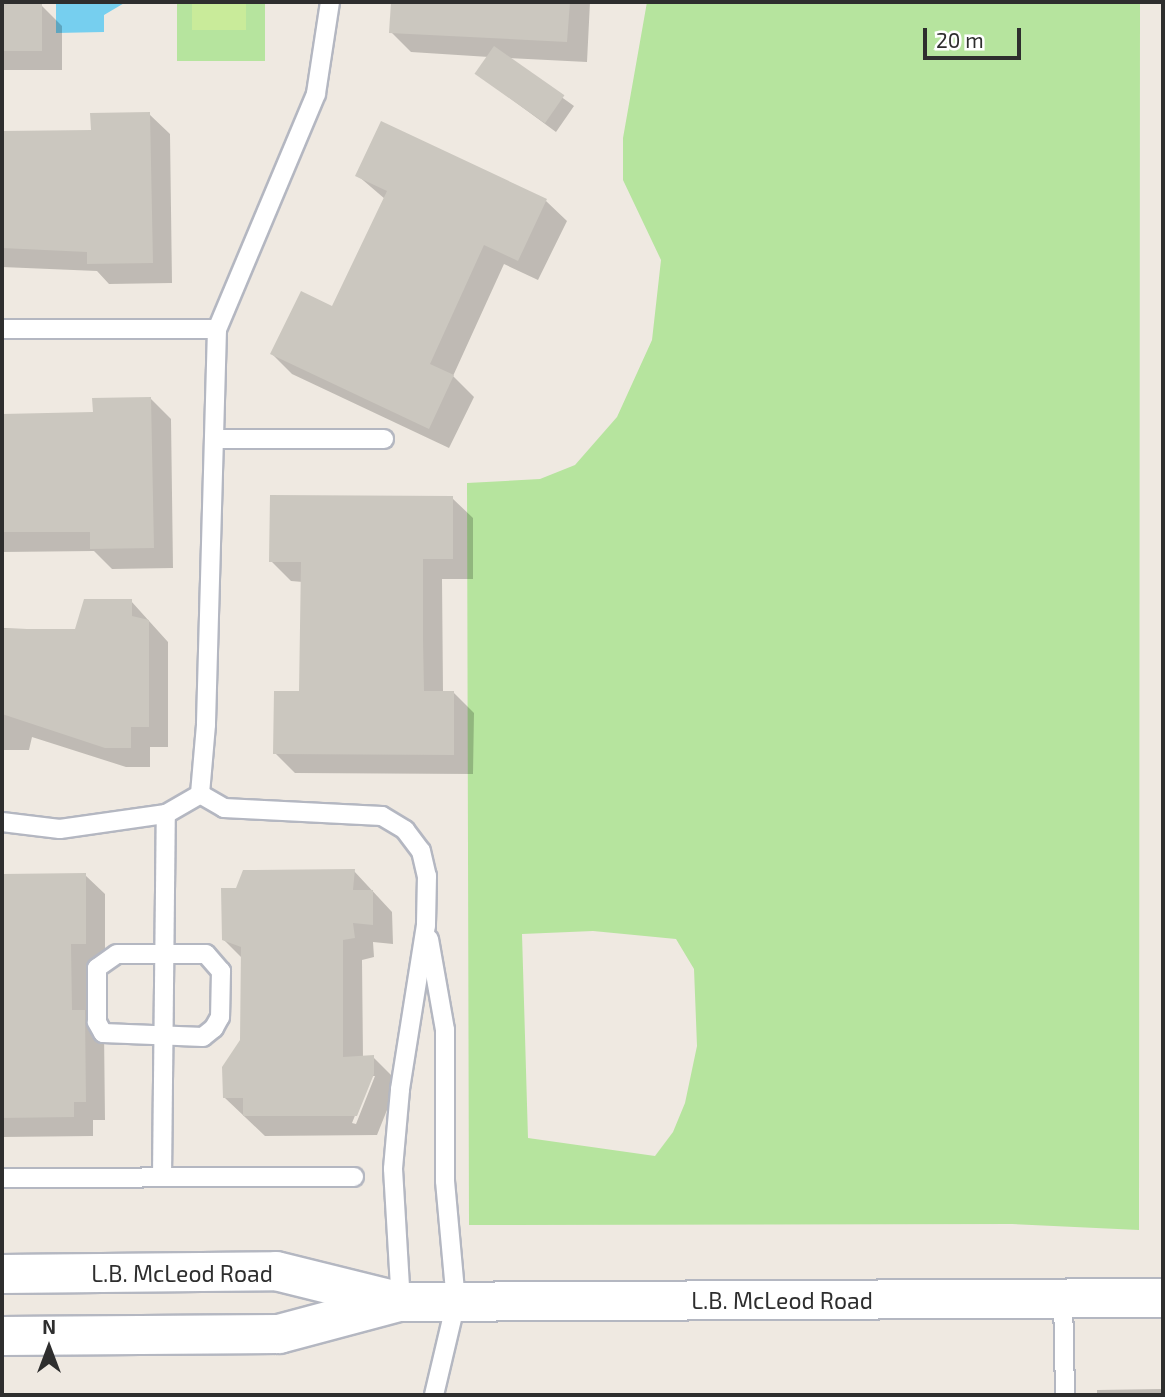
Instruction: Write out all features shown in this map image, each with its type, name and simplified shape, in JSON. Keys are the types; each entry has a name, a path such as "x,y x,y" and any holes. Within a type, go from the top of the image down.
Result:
{"street":[{"name":"L.B. McLeod Road","path":"2,1274 276,1271 401,1302 1163,1297"},
{"name":"L.B. McLeod Road","path":"3,1340 279,1334 401,1302"}],"lane":[{"path":"200,794 206,725 217,329 316,94 330,2"},
{"path":"2,329 217,329"},
{"path":"214,439 384,439"},
{"path":"2,821 60,829 166,814 200,794"},
{"path":"200,794 224,808 382,816 405,830 421,851 427,876 426,925 400,1090 394,1169 401,1302"},
{"path":"162,1177 166,814"},
{"path":"426,925 445,1030 445,1181 456,1302 434,1395"},
{"path":"117,954 206,954 220,971 220,1017 214,1028 203,1037 164,1037 103,1033 97,1022 97,968 117,954"},
{"path":"2,1178 354,1177"},
{"path":"1063,1298 1065,1395"}],"green space":[{"path":"177,2 265,2 265,61 177,61"},
{"path":"192,2 246,2 246,30 192,30"},
{"path":"647,2 1140,2 1139,1230 1012,1224 469,1225 467,483 540,479 575,465 617,417 652,340 661,260 623,180 623,138","holes":["593,931 676,939 694,969 697,1046 685,1103 673,1132 655,1156 528,1138 522,934"]}],"water":[{"path":"56,2 126,2 104,15 104,32 56,33"}],"building":[{"path":"391,2 570,2 567,42 389,33"},
{"path":"2,4 42,4 42,51 2,51"},
{"path":"494,46 564,95 545,123 474,74"},
{"path":"150,112 153,263 87,264 87,252 2,248 2,131 91,130 90,113"},
{"path":"381,121 547,199 518,261 484,245 430,364 454,375 429,429 270,354 301,291 332,306 387,191 355,176"},
{"path":"151,397 154,548 90,549 90,532 2,532 2,414 93,412 92,398"},
{"path":"270,495 453,496 453,559 423,559 423,639 424,691 454,691 454,755 273,754 274,691 299,691 301,562 269,562"},
{"path":"84,599 132,599 132,616 149,620 149,727 131,727 131,748 105,748 2,714 2,629 75,629"},
{"path":"355,869 353,890 373,890 373,925 353,923 355,938 343,940 343,1057 374,1055 374,1074 357,1116 243,1116 243,1098 223,1098 222,1067 240,1040 241,947 222,940 221,888 236,888 243,870"},
{"path":"86,873 86,944 71,944 72,1010 85,1010 86,1102 74,1102 74,1117 2,1118 2,874"}]}
